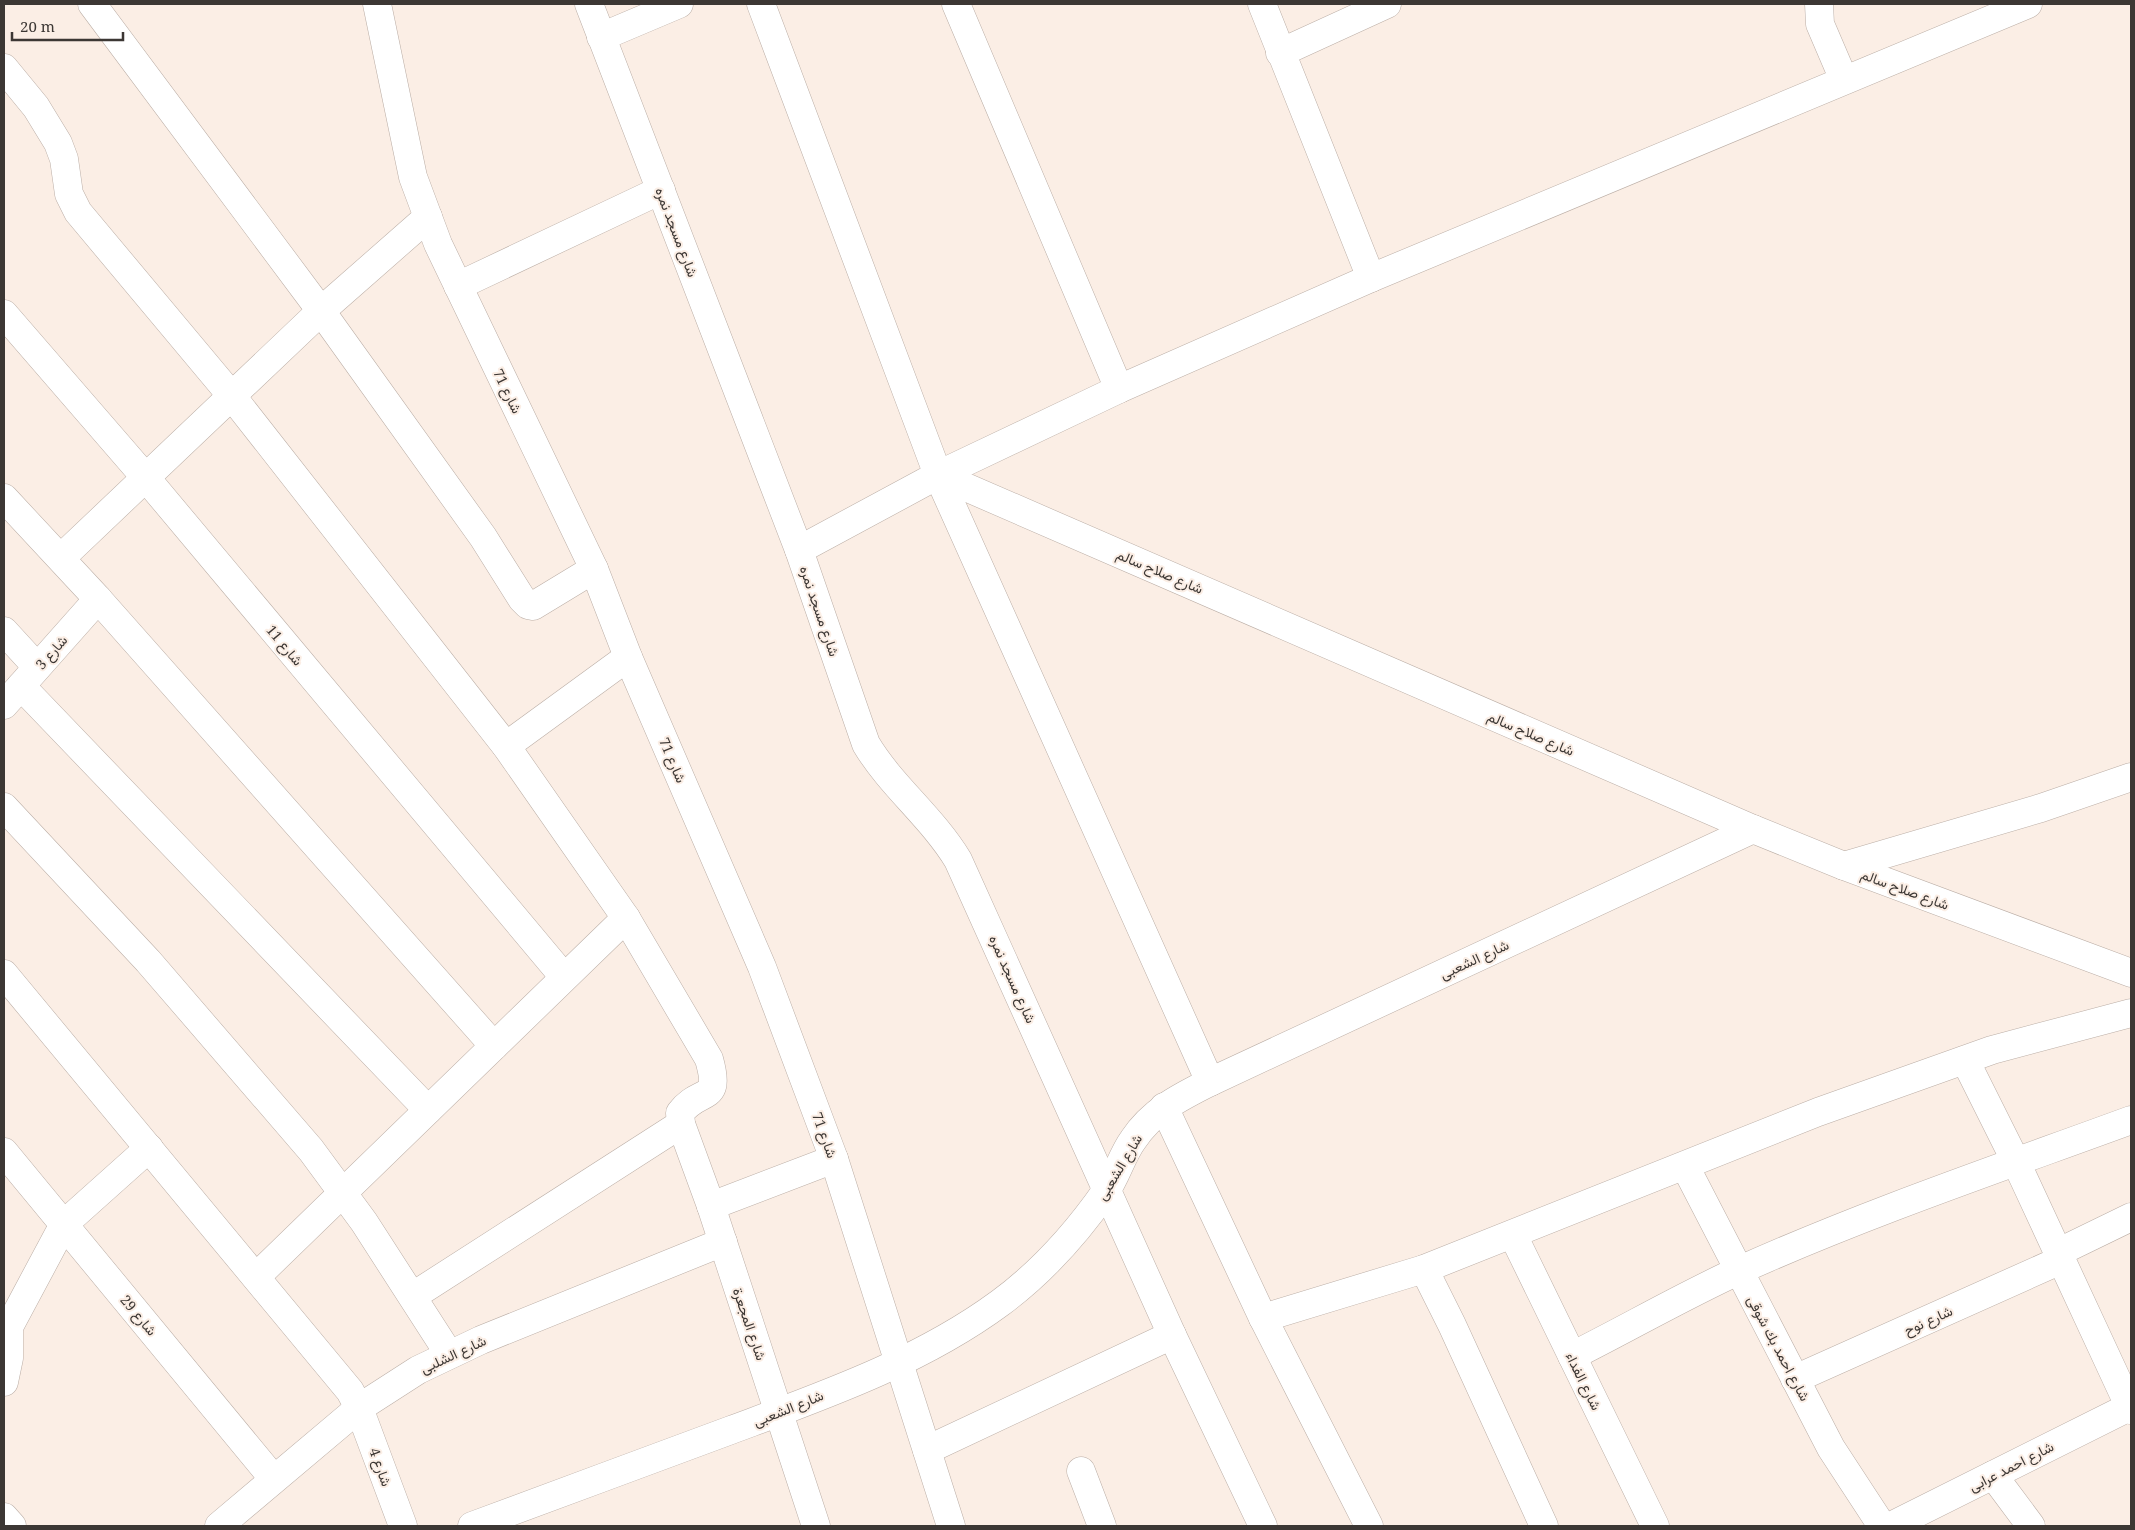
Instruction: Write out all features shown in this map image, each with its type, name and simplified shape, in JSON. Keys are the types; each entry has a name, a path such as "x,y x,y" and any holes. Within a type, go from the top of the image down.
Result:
{"street":[{"path":"92,4 321,312 483,537 528,606 535,606 594,570"},
{"name":"شارع 71","path":"377,4 413,176 428,217 458,286 594,570 628,657 762,967 834,1159 951,1526"},
{"name":"شارع مسجد نمره","path":"589,4 799,550 866,744 877,762 945,838 958,860 1108,1188 1172,1336 1263,1526"},
{"path":"601,37 678,4"},
{"path":"760,4 938,475 1210,1082"},
{"path":"956,4 1119,389"},
{"path":"1262,4 1371,278"},
{"path":"1280,53 1387,4"},
{"path":"1818,4 1820,24 1844,80"},
{"path":"799,550 938,475 1119,389 1371,278 2028,4"},
{"path":"4,68 36,106 58,143 64,159 69,194 78,212 231,395 506,746 562,823 626,918 709,1059 713,1086 708,1093 685,1106 680,1113 681,1124 413,1296"},
{"path":"458,286 661,190"},
{"path":"61,558 231,395 428,217"},
{"name":"شارع 11","path":"4,314 146,478 564,978"},
{"name":"شارع صلاح سالم","path":"938,475 1753,829 1844,866 2131,973"},
{"path":"4,498 98,599 494,1046"},
{"name":"شارع 3","path":"21,686 98,599"},
{"path":"4,631 21,686 428,1110"},
{"path":"506,746 628,657"},
{"path":"1844,866 2041,808 2131,777"},
{"path":"4,807 167,982 312,1150 413,1296 449,1354"},
{"name":"شارع الشعبى","path":"472,1526 779,1412 900,1363 998,1304 1040,1271 1077,1232 1108,1188 1132,1141 1147,1122 1164,1107 1210,1082 1753,829"},
{"path":"256,1277 626,918"},
{"name":"شارع 4","path":"4,974 350,1391 359,1408 403,1526"},
{"path":"1263,1318 1424,1269 1818,1112 1992,1050 2131,1013"},
{"path":"1965,1060 2016,1162 2131,1408"},
{"path":"1164,1107 1263,1318 1369,1526"},
{"path":"1572,1356 1738,1271 1875,1214 2131,1120"},
{"name":"شارع المجعرة","path":"681,1124 711,1206 816,1526"},
{"path":"4,1382 9,1358 9,1327 64,1224 149,1148"},
{"name":"شارع 29","path":"4,1152 273,1478"},
{"path":"711,1206 834,1159"},
{"name":"شارع احمد بك شوقى","path":"1685,1166 1831,1448 1882,1526"},
{"name":"شارع نوح","path":"1795,1379 2059,1257 2131,1216"},
{"name":"شارع الفداء","path":"1513,1235 1656,1526"},
{"name":"شارع الشلبى","path":"218,1526 273,1478 359,1408 388,1387 449,1354 722,1242"},
{"path":"1424,1269 1452,1324 1544,1526"},
{"path":"927,1450 1172,1336"},
{"name":"شارع احمد عرابى","path":"1891,1526 2131,1408"},
{"path":"1081,1471 1102,1526"},
{"path":"1993,1475 2031,1526"},
{"path":"4,1517 12,1526"}]}
